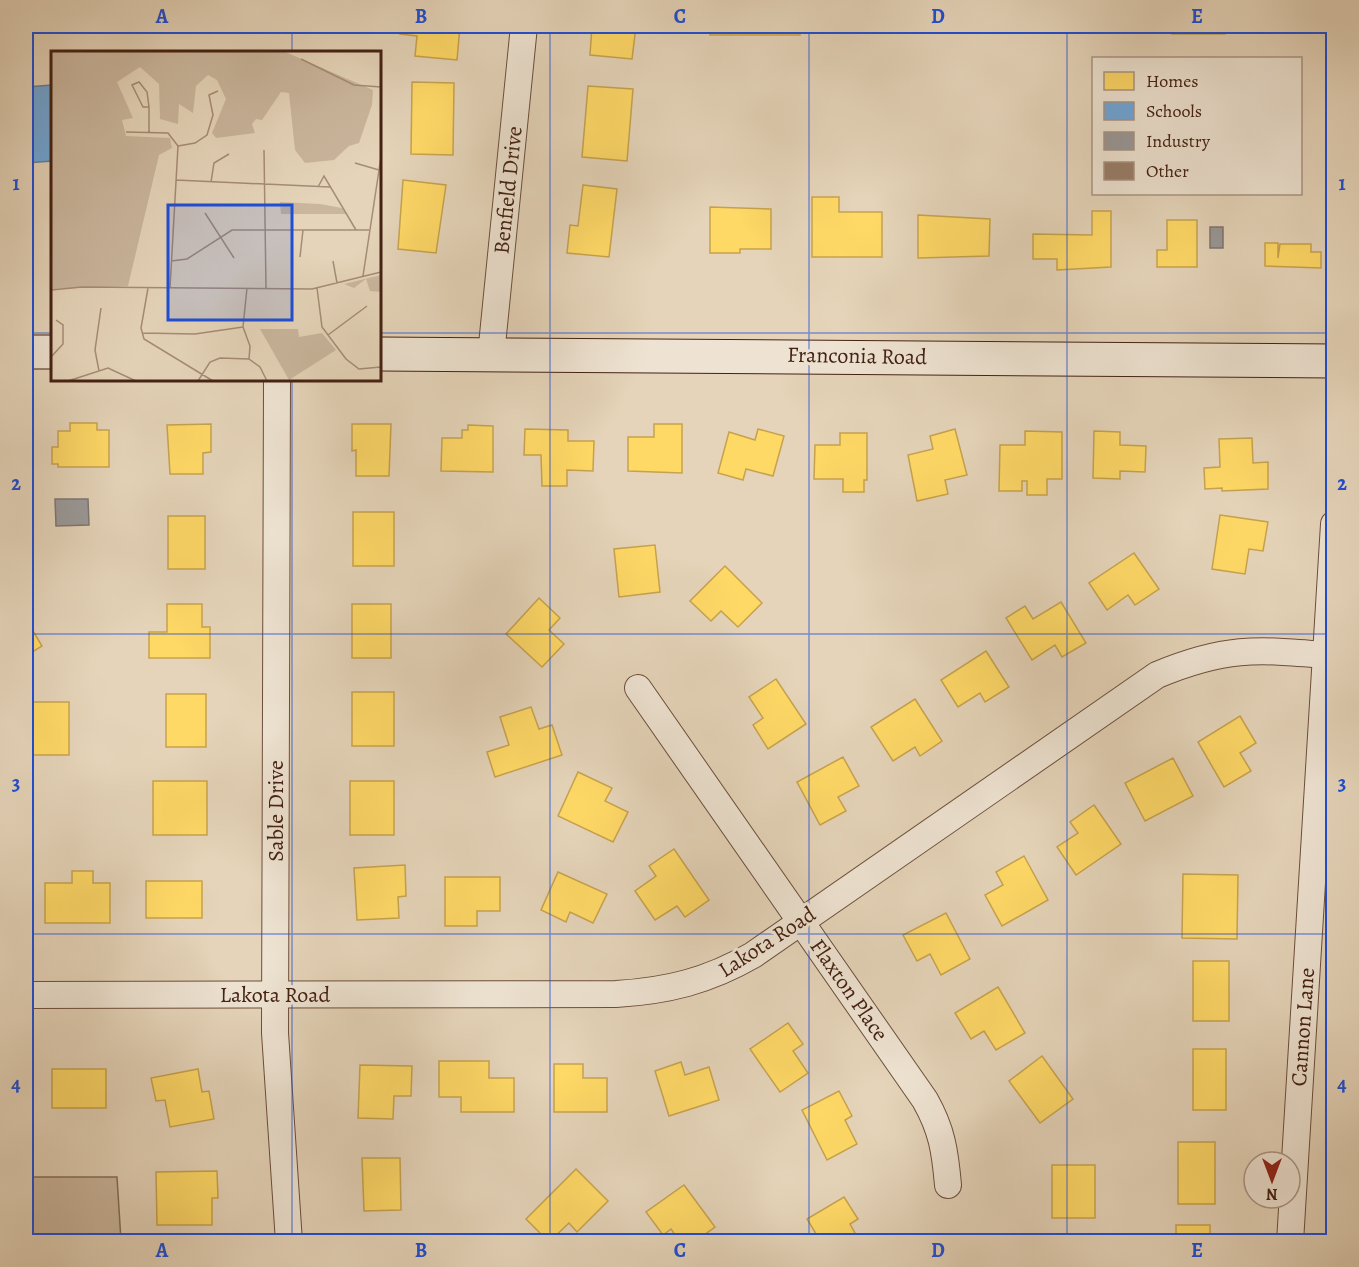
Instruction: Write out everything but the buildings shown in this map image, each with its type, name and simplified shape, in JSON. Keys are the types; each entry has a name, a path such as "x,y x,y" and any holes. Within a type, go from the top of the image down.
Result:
{"main road":[{"path":"26,352 51,352"},
{"name":"Franconia Road","path":"381,354 1334,361"}],"street":[{"name":"Benfield Drive","path":"491,355 524,26"},
{"name":"Sable Drive","path":"277,381 275,995 280,1121 289,1242"},
{"name":"Cannon Lane","path":"1290,1242 1334,524"},
{"name":"Lakota Road","path":"26,995 655,992 680,987 726,970 801,921 1157,675 1192,660 1235,651 1326,655"},
{"name":"Flaxton Place","path":"638,688 925,1100 938,1123 945,1145 948,1185"}],"shaded area":[{"path":"26,1177 117,1177 121,1241 26,1241"}]}
